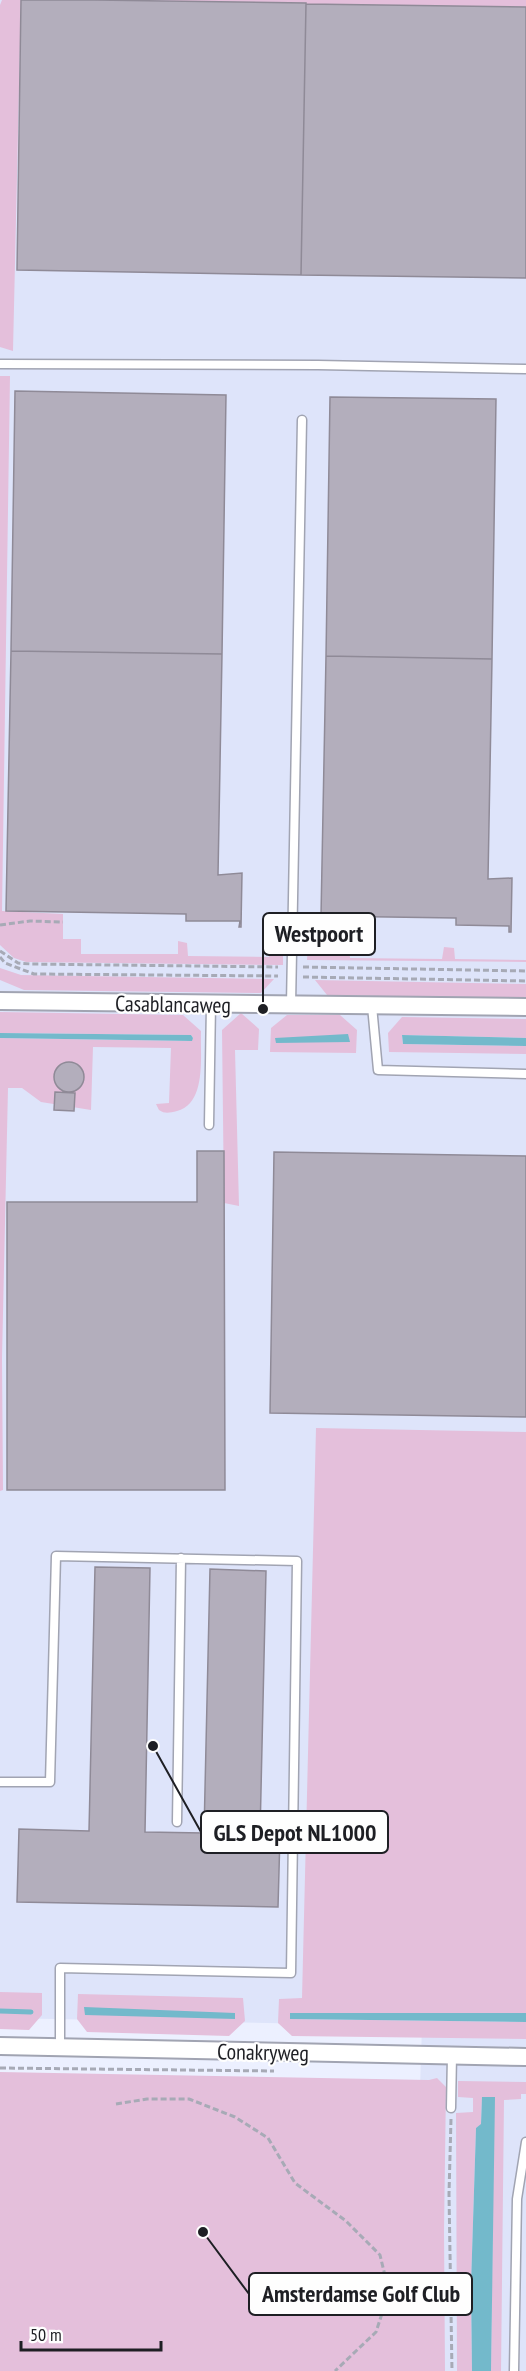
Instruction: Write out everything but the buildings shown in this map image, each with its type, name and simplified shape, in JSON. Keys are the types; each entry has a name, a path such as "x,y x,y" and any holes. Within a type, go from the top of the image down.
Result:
{"street":[{"name":"Casablancaweg","path":"0,1001 526,1007"},
{"name":"Conakryweg","path":"0,2046 526,2057"}],"lane":[{"path":"0,364 318,365 526,369"},
{"path":"291,1005 302,420"},
{"path":"209,1125 211,1004"},
{"path":"372,1006 378,1070 526,1074"},
{"path":"0,1782 50,1782 56,1556 297,1561 291,1973 60,1968 60,2048"},
{"path":"177,1821 182,1558"},
{"path":"451,2108 452,2055"},
{"path":"514,2371 517,2199 526,2142"}],"path":[{"path":"0,925 30,921 63,922"},
{"path":"0,951 18,963 31,964 526,971"},
{"path":"0,957 5,963 34,974 526,981"},
{"path":"0,2068 276,2071"},
{"path":"116,2104 147,2099 189,2098 235,2117 268,2138 295,2183 346,2221 380,2255 389,2292 376,2332 335,2371"},
{"path":"451,2108 449,2194 452,2371"}],"shaded area":[{"path":"0,0 526,0 526,2371 411,2371 422,2026 0,2018"},
{"path":"2,0 21,0 13,351 0,347 0,5"},
{"path":"133,0 526,0 526,9"},
{"path":"0,376 10,376 2,911 63,914 63,939 81,939 81,954 178,954 178,941 187,943 188,956 269,957 270,944 283,945 283,965 26,962 14,958 0,945"},
{"path":"308,943 349,944 350,958 442,959 444,947 454,948 455,959 526,960 526,962 307,960"},
{"path":"0,968 21,975 274,979 261,993 24,990 0,980"},
{"path":"315,980 526,984 526,999 327,995"},
{"path":"0,1012 183,1015 201,1031 201,1052 198,1088 187,1106 172,1112 165,1113 159,1110 156,1104 169,1103 171,1048 93,1047 91,1110 41,1102 22,1088 8,1088 2,1358 3,1490 0,1491 0,1038 191,1041 193,1038 191,1035 0,1033"},
{"path":"241,1013 259,1029 258,1050 235,1050 239,1206 224,1203 222,1030"},
{"path":"287,1015 340,1015 357,1030 356,1053 270,1052 271,1028"},
{"path":"402,1017 526,1019 526,1038 402,1035 403,1044 526,1046 526,1054 389,1052 388,1033"},
{"path":"316,1428 526,1432 526,2013 291,2013 290,2019 526,2022 526,2039 292,2036 278,2023 279,1999 302,1998"},
{"path":"0,1992 42,1993 42,2015 29,2030 0,2029"},
{"path":"78,1994 243,1998 245,2021 229,2036 87,2032 77,2019"},
{"path":"0,2072 429,2080 437,2078 446,2087 445,2371 0,2371"},
{"path":"458,2081 526,2082 526,2094 521,2094 521,2099 504,2100 501,2371 491,2371 494,2097 482,2098 481,2125 476,2128 471,2285 472,2371 457,2371 456,2113 473,2112 473,2098 458,2097"}],"water":[{"path":"0,1033 191,1035 193,1038 192,1041 0,1038"},
{"path":"348,1034 350,1042 276,1043 275,1038"},
{"path":"402,1035 526,1038 526,1046 403,1044"},
{"path":"84,2007 235,2013 235,2019 85,2015"},
{"path":"290,2013 526,2013 526,2022 290,2019"},
{"path":"482,2097 495,2097 491,2371 472,2371 471,2285 476,2128 481,2124"}],"waterway":[{"path":"0,2011 31,2012"}],"place":[{"name":"Westpoort","path":"263,1009"},
{"name":"GLS Depot NL1000","path":"153,1746"},
{"name":"Amsterdamse Golf Club","path":"203,2232"}]}
